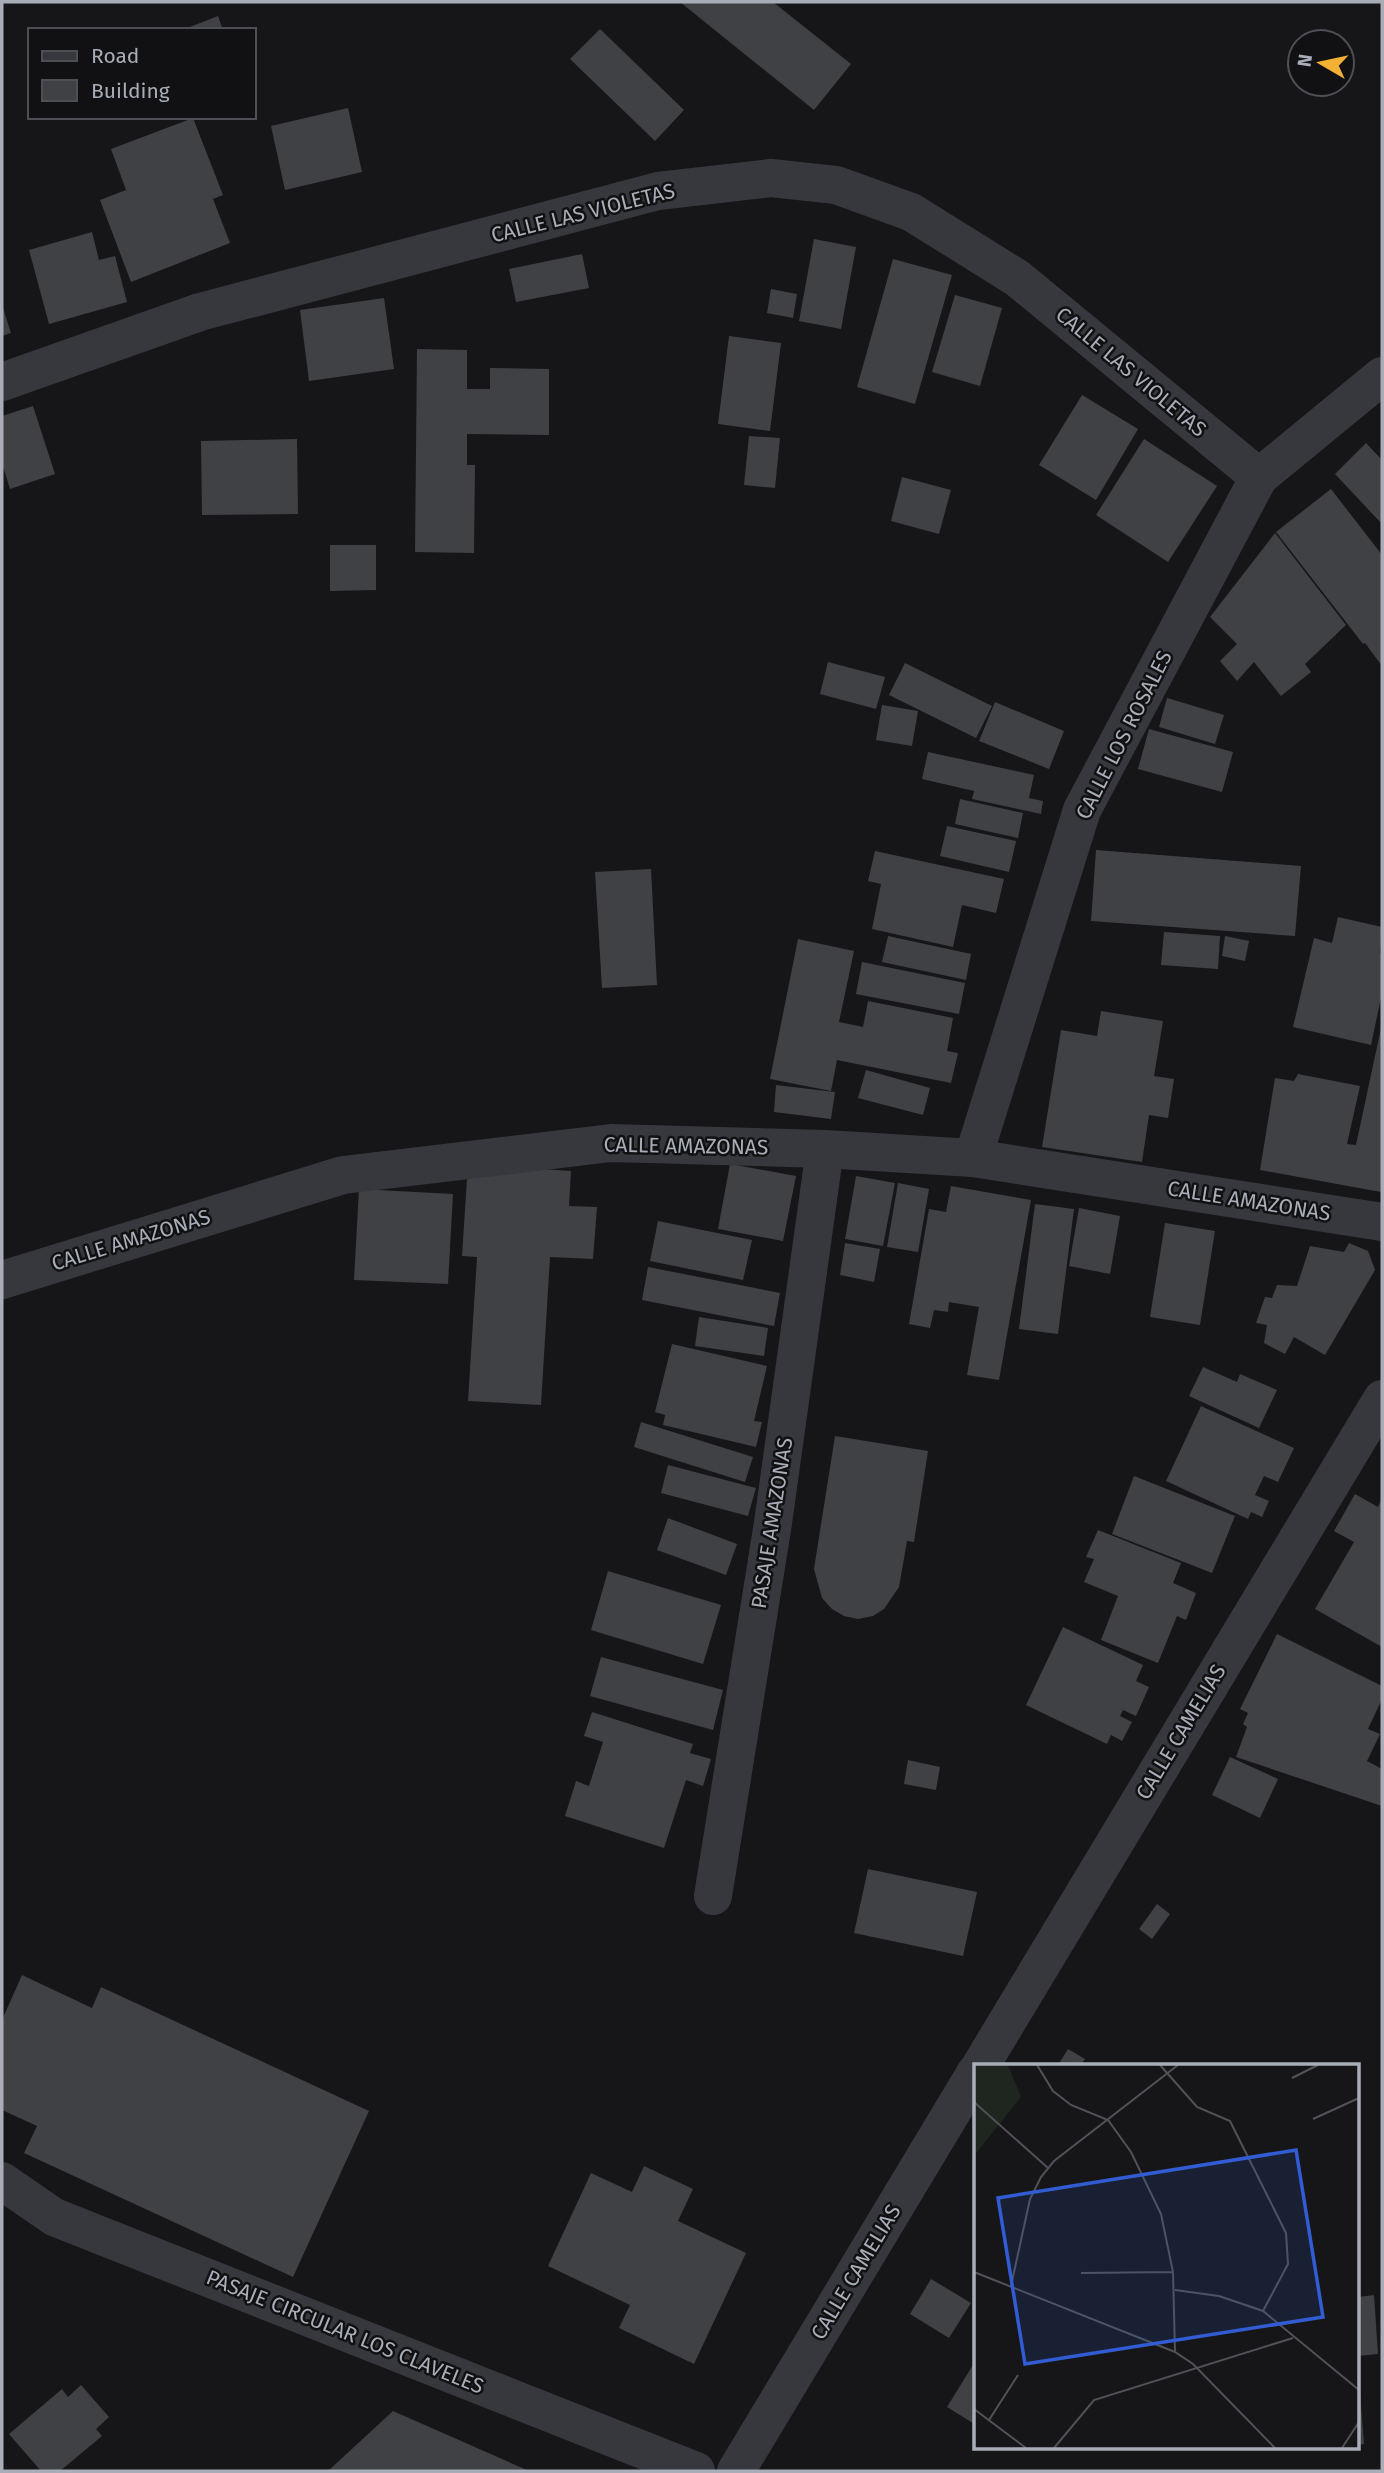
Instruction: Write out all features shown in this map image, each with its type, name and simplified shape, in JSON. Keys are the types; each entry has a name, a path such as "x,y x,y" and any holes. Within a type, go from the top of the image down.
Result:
{"street":[{"name":"CALLE LAS VIOLETAS","path":"2,382 213,309 658,191 771,178 836,185 911,212 1017,278 1259,477"},
{"name":"CALLE LOS ROSALES","path":"973,1158 1082,810 1259,477 1382,376"},
{"name":"CALLE AMAZONAS","path":"2,1280 343,1175 611,1143 825,1149 973,1158 1382,1222"},
{"name":"PASAJE AMAZONAS","path":"713,1896 773,1523 825,1149"},
{"name":"CALLE CAMELIAS","path":"982,2064 1382,1399"},
{"name":"CALLE CAMELIAS","path":"736,2471 974,2075"},
{"name":"PASAJE CIRCULAR LOS CLAVELES","path":"2,2181 54,2217 695,2471"}],"building":[{"path":"680,2 773,2 851,64 814,110"},
{"path":"218,16 222,28 187,28"},
{"path":"600,29 684,110 655,141 570,59"},
{"path":"348,108 362,172 285,190 271,126"},
{"path":"193,119 223,195 213,199 230,243 131,282 100,200 126,190 111,149"},
{"path":"92,232 99,260 115,256 127,302 49,324 29,250"},
{"path":"814,239 856,247 841,329 799,321"},
{"path":"582,254 589,288 516,302 509,269"},
{"path":"893,259 952,275 915,404 857,387"},
{"path":"771,289 797,294 793,318 767,313"},
{"path":"955,295 1002,308 980,386 932,372"},
{"path":"384,298 394,369 309,381 300,310"},
{"path":"2,305 11,333 2,336"},
{"path":"729,336 781,343 770,431 718,424"},
{"path":"417,349 467,350 467,389 490,389 490,368 549,369 549,435 467,434 467,465 475,465 474,553 415,552"},
{"path":"1082,395 1138,429 1096,500 1039,465"},
{"path":"33,406 55,474 10,489 2,463 2,416"},
{"path":"749,436 780,438 775,488 744,485"},
{"path":"297,439 298,514 202,515 201,441"},
{"path":"1144,439 1217,486 1168,562 1096,515"},
{"path":"1366,443 1382,460 1382,524 1335,474"},
{"path":"902,477 951,490 939,534 891,521"},
{"path":"1331,489 1382,555 1382,666 1276,532"},
{"path":"1275,533 1346,625 1305,664 1311,672 1281,696 1254,662 1237,681 1220,661 1237,644 1210,617"},
{"path":"330,545 376,545 376,590 330,591"},
{"path":"828,662 885,677 876,709 820,694"},
{"path":"905,663 992,706 976,738 889,695"},
{"path":"1167,698 1224,715 1215,744 1159,727"},
{"path":"995,702 1064,731 1049,769 979,741"},
{"path":"882,705 918,711 912,746 876,740"},
{"path":"1149,729 1233,752 1222,792 1138,769"},
{"path":"928,752 1034,775 1029,798 1043,801 1041,814 972,799 974,791 922,779"},
{"path":"960,799 1023,813 1018,838 955,824"},
{"path":"947,826 1016,841 1009,872 940,856"},
{"path":"1096,850 1301,866 1295,936 1091,921"},
{"path":"875,851 1004,879 996,913 962,905 953,947 872,929 881,884 868,881"},
{"path":"651,869 657,985 602,988 595,872"},
{"path":"1338,917 1382,927 1382,993 1371,1045 1293,1027 1314,938 1332,943"},
{"path":"1164,932 1220,936 1218,969 1161,965"},
{"path":"888,936 971,954 966,980 882,962"},
{"path":"1225,936 1249,941 1245,961 1222,956"},
{"path":"798,939 854,951 839,1022 863,1027 868,1001 953,1018 947,1051 958,1053 951,1083 837,1060 831,1091 770,1079"},
{"path":"862,962 965,983 959,1014 856,994"},
{"path":"1101,1011 1163,1021 1154,1076 1174,1079 1168,1118 1149,1115 1142,1162 1042,1147 1061,1030 1097,1036"},
{"path":"1381,1028 1381,1192 1260,1170 1275,1078 1294,1081 1298,1074 1360,1086 1347,1144 1356,1145"},
{"path":"866,1070 930,1088 923,1115 858,1098"},
{"path":"776,1085 835,1092 831,1119 774,1112"},
{"path":"468,1164 571,1171 569,1206 597,1207 593,1259 550,1257 541,1405 468,1401 477,1257 462,1256"},
{"path":"730,1164 796,1176 783,1241 718,1229"},
{"path":"856,1176 895,1183 883,1246 845,1239"},
{"path":"898,1183 929,1189 918,1252 887,1247"},
{"path":"951,1186 1031,1200 999,1380 967,1375 979,1307 949,1302 948,1312 934,1310 930,1328 909,1324 929,1209 946,1212"},
{"path":"359,1189 453,1194 448,1284 354,1280"},
{"path":"1035,1204 1074,1209 1058,1334 1019,1329"},
{"path":"1079,1208 1120,1216 1110,1274 1069,1266"},
{"path":"658,1221 752,1240 743,1280 650,1261"},
{"path":"1165,1223 1215,1231 1200,1325 1150,1317"},
{"path":"845,1243 880,1249 874,1282 840,1275"},
{"path":"1349,1243 1368,1251 1375,1270 1325,1355 1294,1337 1285,1354 1264,1343 1267,1325 1256,1323 1265,1297 1272,1298 1277,1285 1297,1286 1310,1246 1344,1252"},
{"path":"648,1267 780,1293 774,1326 642,1300"},
{"path":"699,1317 768,1328 764,1356 695,1346"},
{"path":"672,1344 767,1366 754,1421 762,1422 756,1447 663,1425 665,1415 655,1412"},
{"path":"1203,1367 1237,1382 1240,1374 1277,1390 1259,1428 1189,1396"},
{"path":"1201,1406 1294,1448 1278,1482 1264,1476 1255,1495 1269,1501 1262,1517 1251,1512 1248,1519 1166,1481"},
{"path":"641,1422 753,1457 745,1482 634,1447"},
{"path":"835,1436 928,1451 914,1542 907,1541 899,1587 884,1609 873,1616 858,1619 844,1616 832,1609 822,1598 814,1569"},
{"path":"668,1465 756,1488 748,1516 661,1493"},
{"path":"1134,1476 1235,1516 1212,1573 1112,1534"},
{"path":"1355,1494 1378,1507 1382,1499 1382,1647 1315,1609 1354,1542 1334,1531"},
{"path":"668,1518 737,1544 726,1575 657,1550"},
{"path":"1098,1530 1181,1563 1173,1583 1196,1593 1186,1620 1177,1616 1158,1663 1101,1640 1118,1596 1084,1582 1094,1559 1086,1557"},
{"path":"608,1571 721,1605 703,1664 591,1630"},
{"path":"1063,1627 1143,1665 1136,1681 1149,1687 1136,1716 1123,1710 1120,1716 1132,1722 1122,1741 1111,1735 1107,1744 1026,1705"},
{"path":"1277,1634 1382,1686 1382,1699 1368,1729 1380,1734 1367,1761 1382,1769 1382,1806 1236,1757 1247,1727 1243,1724 1248,1713 1240,1709"},
{"path":"601,1657 723,1690 713,1730 590,1696"},
{"path":"592,1712 693,1744 690,1753 711,1759 703,1786 686,1780 664,1848 565,1816 576,1781 589,1786 603,1742 584,1736"},
{"path":"1230,1757 1278,1779 1260,1818 1212,1795"},
{"path":"908,1760 940,1767 936,1790 904,1784"},
{"path":"868,1869 977,1892 963,1956 854,1933"},
{"path":"1157,1904 1170,1914 1152,1939 1139,1929"},
{"path":"22,1975 92,2008 101,1987 369,2111 293,2277 24,2153 37,2126 2,2110 2,2020"},
{"path":"1068,2049 1085,2059 1082,2064 1059,2064"},
{"path":"644,2166 693,2189 678,2221 746,2253 694,2364 619,2328 630,2305 548,2266 591,2173 632,2192"},
{"path":"931,2279 971,2303 949,2338 910,2314"},
{"path":"1374,2295 1378,2354 1360,2356 1360,2297"},
{"path":"974,2363 974,2424 947,2407"},
{"path":"81,2385 109,2417 96,2429 102,2436 60,2471 41,2471 9,2434 62,2389 68,2397"},
{"path":"1360,2392 1364,2444 1360,2445"},
{"path":"393,2411 529,2471 328,2471"}]}
